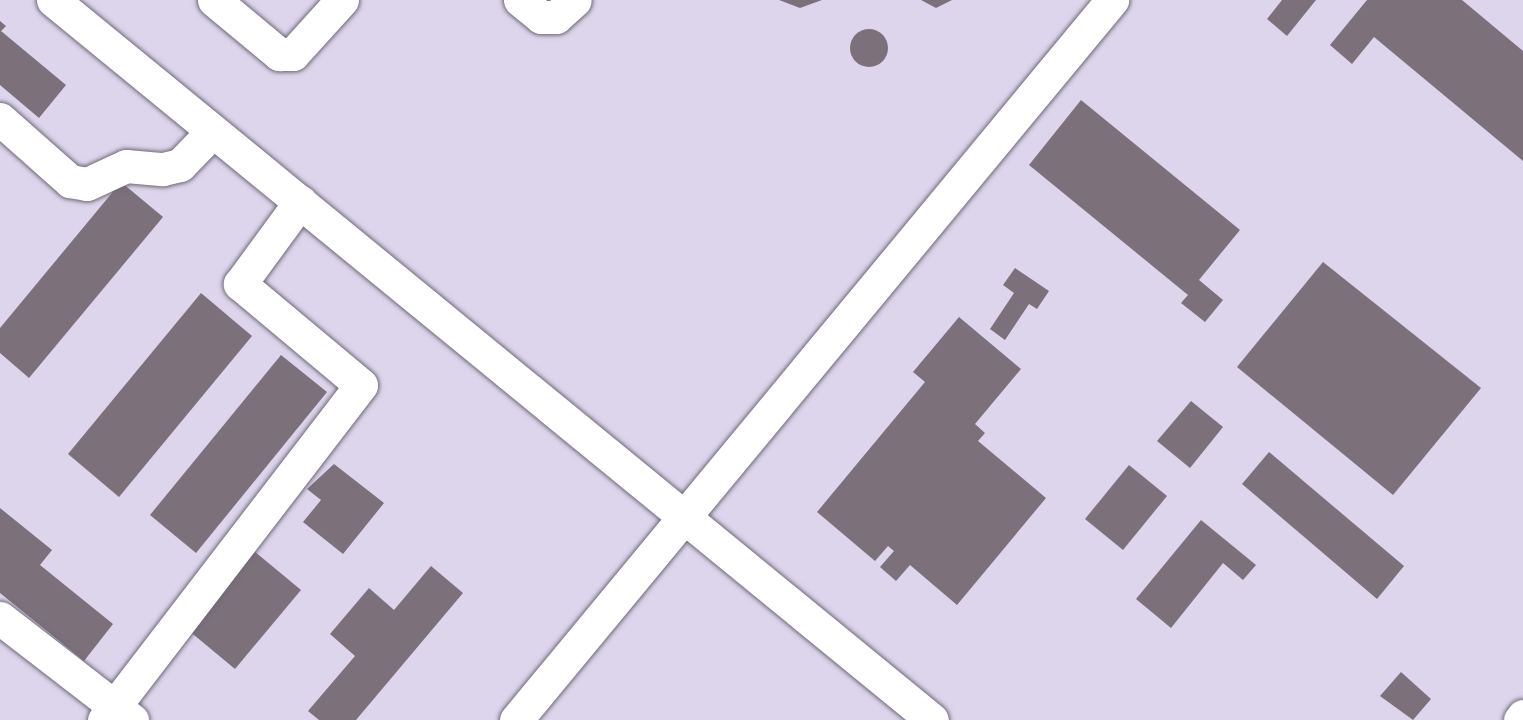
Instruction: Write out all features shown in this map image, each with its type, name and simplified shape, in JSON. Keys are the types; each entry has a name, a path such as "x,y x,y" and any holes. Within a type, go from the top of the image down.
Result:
{"lane":[{"path":"53,0 932,720"},
{"path":"214,0 279,54 293,54 342,0"},
{"path":"520,0 541,17 548,17 566,12 575,0"},
{"path":"516,720 1112,0"},
{"path":"0,119 70,181 87,184 126,166 164,169 180,165 213,131"},
{"path":"0,618 116,715 361,385 240,284 300,202"},
{"path":"1520,720 1523,716"}],"shaded area":[{"path":"0,0 1523,0 1523,720 0,720"}],"building":[{"path":"779,0 822,0 800,8"},
{"path":"921,0 952,0 936,8"},
{"path":"1282,0 1316,0 1287,36 1267,19"},
{"path":"1367,0 1462,0 1523,51 1523,161 1374,37 1352,64 1330,45"},
{"path":"0,21 6,26 1,31 66,85 39,118 0,85"},
{"path":"869,29 882,35 888,48 882,61 869,67 856,61 850,48 856,35"},
{"path":"1081,100 1240,230 1199,280 1223,300 1205,322 1181,303 1188,295 1029,165"},
{"path":"121,182 163,217 29,378 0,353 0,328"},
{"path":"1323,262 1481,388 1393,495 1237,367"},
{"path":"1015,268 1049,291 1037,309 1029,304 1005,340 990,329 1014,293 1003,285"},
{"path":"201,293 252,336 119,497 68,454"},
{"path":"959,317 1021,369 975,424 985,433 978,441 1046,498 957,605 910,565 896,581 880,567 894,551 888,546 875,561 817,512 925,382 913,372"},
{"path":"281,355 327,392 196,553 150,515"},
{"path":"1191,401 1223,427 1190,468 1157,441"},
{"path":"1269,452 1404,566 1377,599 1242,484"},
{"path":"334,464 384,503 343,554 303,522 321,500 307,489"},
{"path":"1129,465 1167,496 1123,550 1085,519"},
{"path":"0,508 52,550 40,565 113,624 84,661 0,593"},
{"path":"1201,520 1256,565 1243,580 1223,563 1171,628 1136,599"},
{"path":"254,551 301,590 235,669 188,630"},
{"path":"431,566 463,593 356,720 319,720 308,711 355,656 330,634 369,588 394,610"},
{"path":"1401,672 1431,699 1413,720 1380,696"}]}
